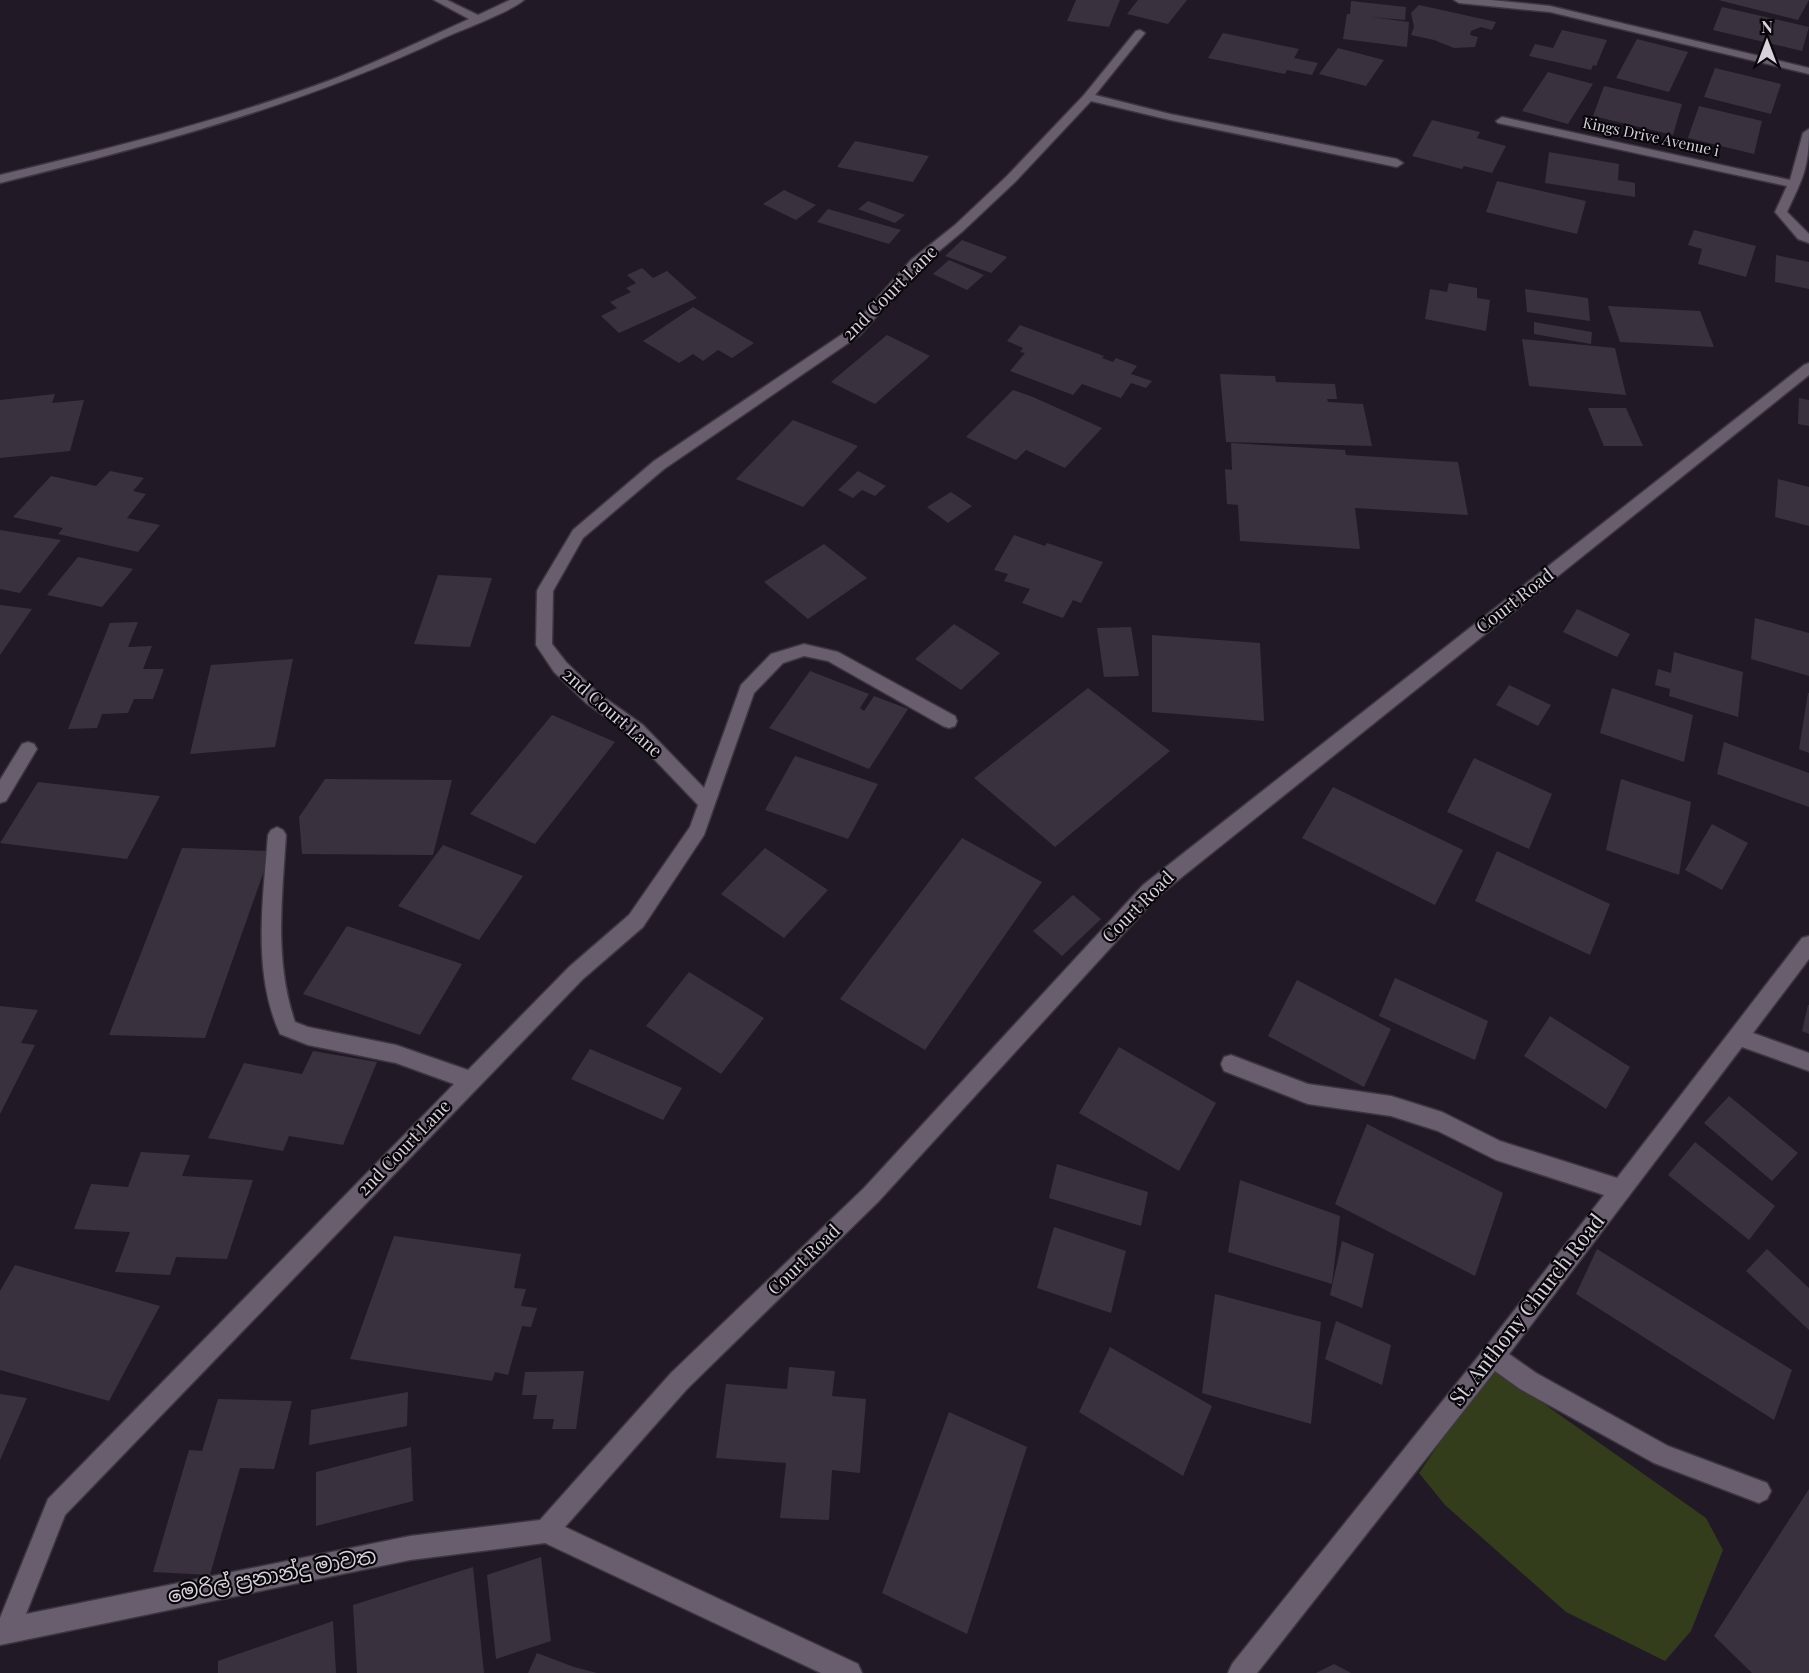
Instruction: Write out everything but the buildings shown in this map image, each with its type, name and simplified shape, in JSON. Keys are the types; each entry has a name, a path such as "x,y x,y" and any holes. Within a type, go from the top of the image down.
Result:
{"street":[{"path":"439,0 476,18"},
{"path":"0,179 232,118 342,79 519,0"},
{"path":"1459,0 1550,9 1809,71"},
{"name":"2nd Court Lane","path":"4,1630 56,1507 470,1080 576,973 636,921 698,830 707,803 637,730 592,698 560,667 544,645 545,591 578,534 659,465 855,332 916,263 959,228 1011,179 1088,97 1140,33"},
{"path":"1088,97 1170,117 1397,163"},
{"name":"Kings Drive Avenue i","path":"1502,121 1794,184"},
{"path":"1809,132 1799,174 1781,212 1802,236 1809,239"},
{"name":"Court Road","path":"546,1531 679,1381 871,1195 1150,891 1809,368"},
{"path":"707,803 747,690 777,658 804,650 832,656 949,721"},
{"path":"0,796 28,749"},
{"path":"277,835 270,949 278,1006 287,1028 308,1036 396,1054 470,1080"},
{"name":"St. Anthony Church Road","path":"1240,1673 1493,1356 1809,944"},
{"path":"1737,1036 1809,1062"},
{"path":"1231,1064 1308,1094 1391,1106 1442,1122 1496,1150 1619,1189"},
{"path":"1493,1356 1536,1386 1662,1455 1759,1491"},
{"path":"546,1531 849,1673"},
{"name":"මෙරිල් ප්‍රනාන්දු මාවත","path":"4,1630 410,1548 546,1531"}],"green space":[{"path":"1496,1370 1706,1518 1723,1550 1691,1631 1665,1661 1566,1612 1445,1505 1419,1473 1474,1393"}]}
